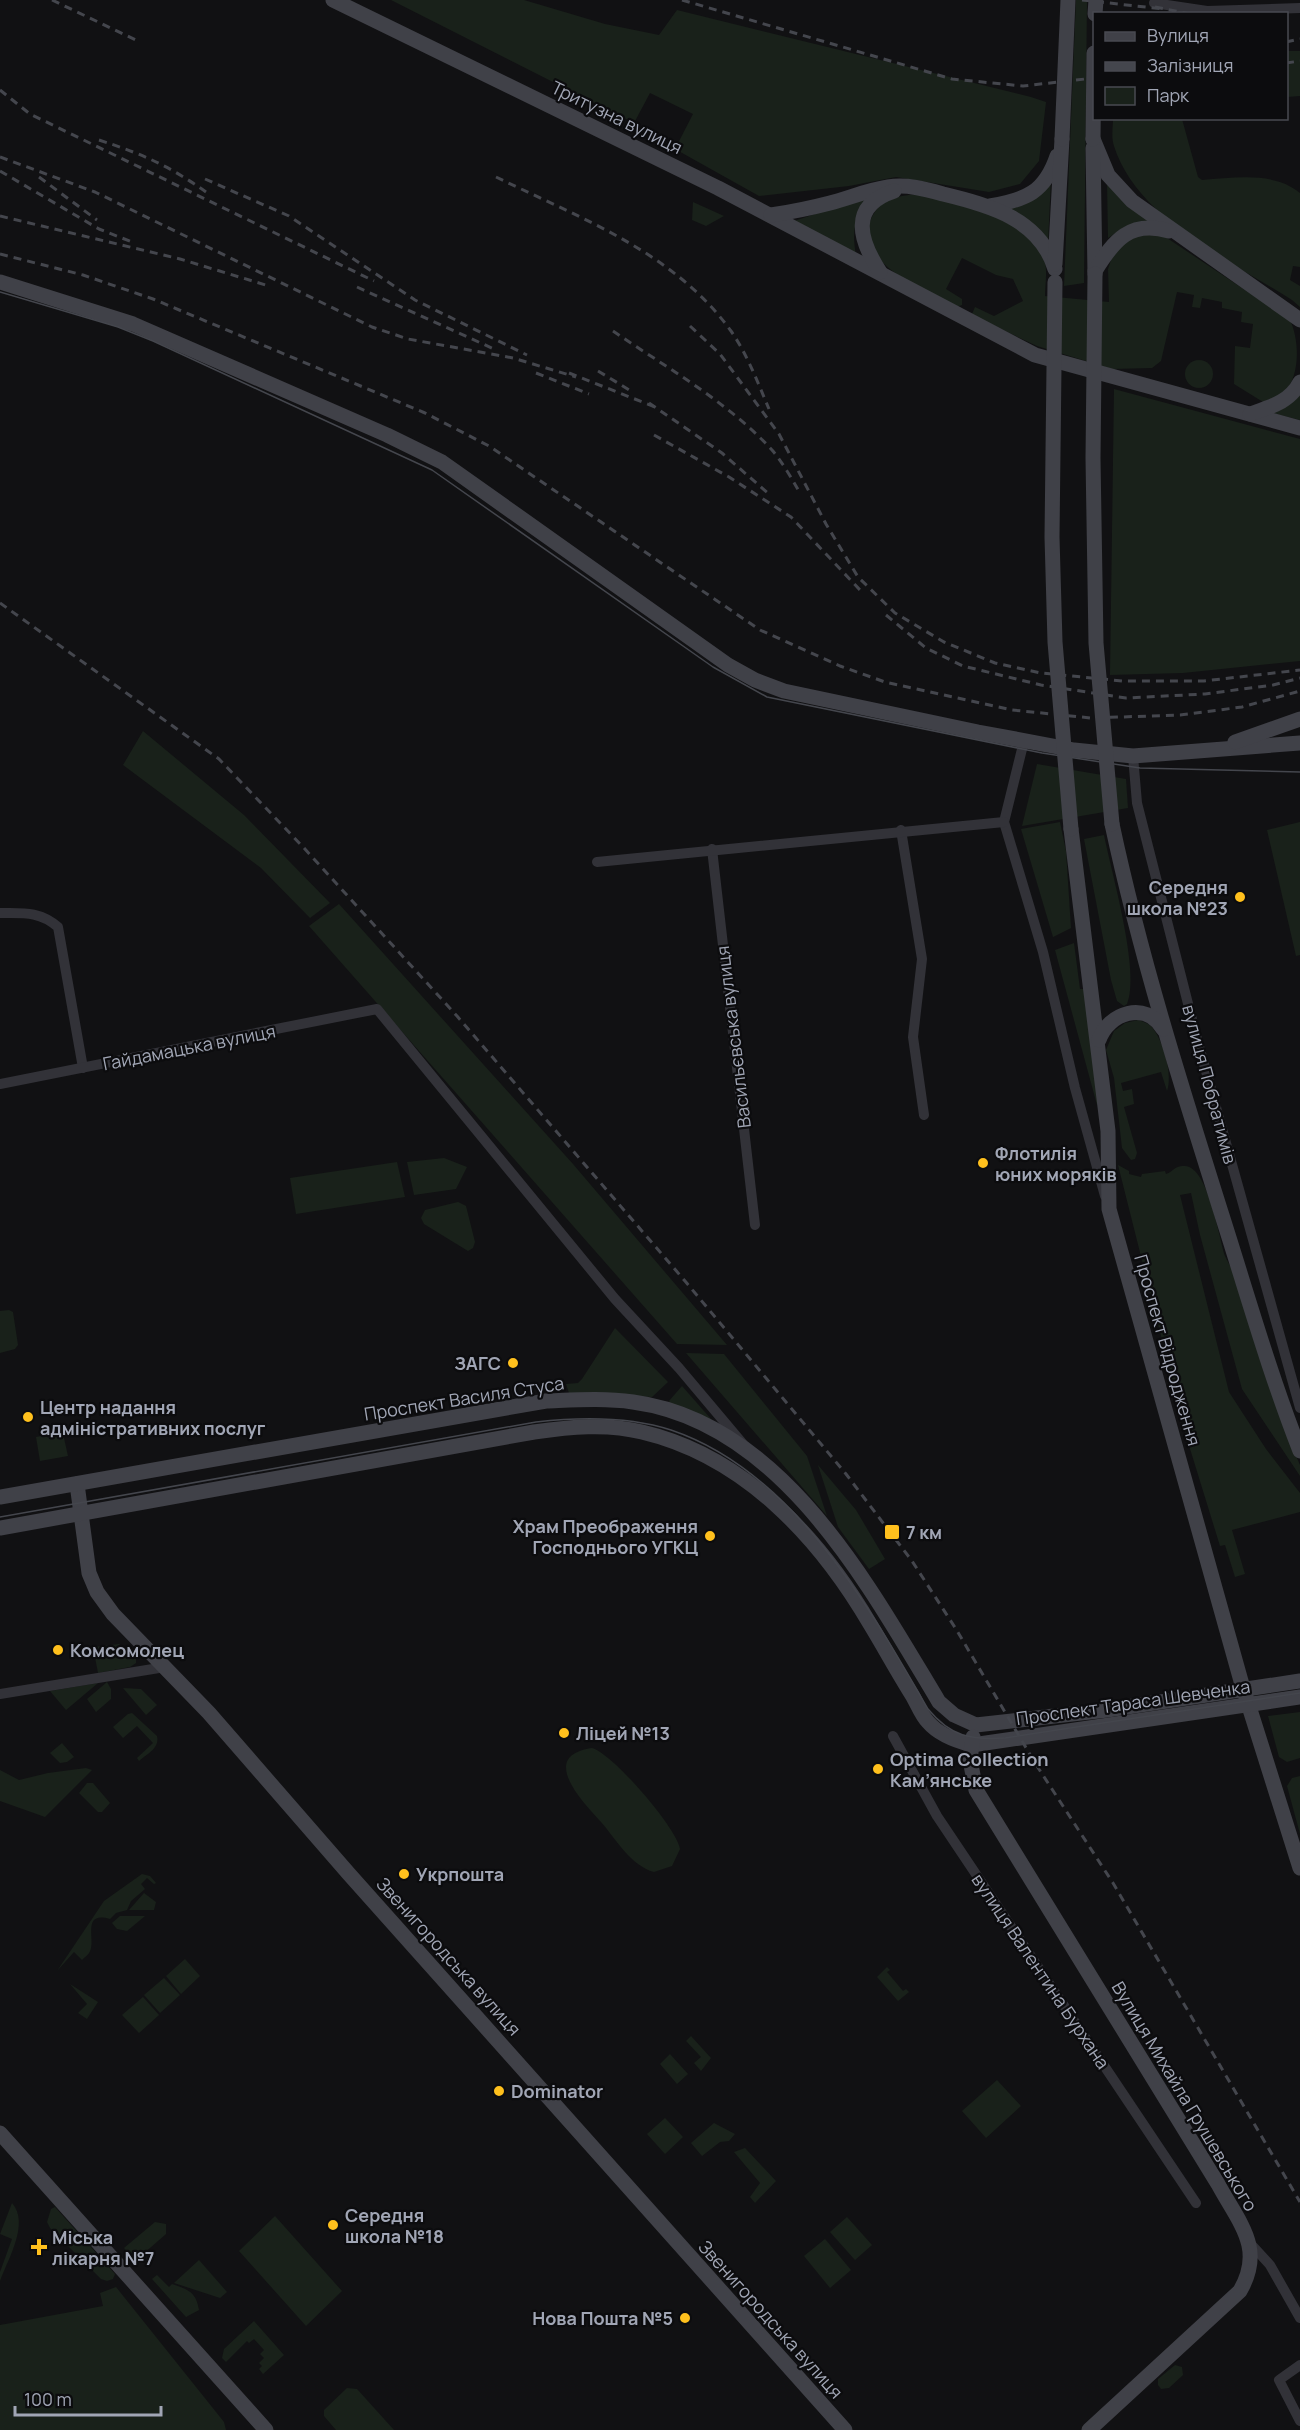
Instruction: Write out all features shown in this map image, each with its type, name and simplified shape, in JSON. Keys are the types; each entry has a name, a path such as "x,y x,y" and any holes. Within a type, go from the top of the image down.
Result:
{"main road":[{"name":"Тритузна вулиця","path":"333,0 771,215 1035,355 1300,428"},
{"path":"990,206 1015,202 1031,195 1045,182 1053,167 1062,139 1068,0"},
{"path":"1093,120 1093,458 1096,643 1112,824 1134,924 1166,1034 1266,1359 1300,1451"},
{"name":"Проспект Відродження","path":"1062,139 1055,276 1052,537 1055,642 1071,829 1108,1131 1108,1209 1244,1689 1300,1868"},
{"path":"1093,139 1108,175 1132,201 1299,321"},
{"path":"771,215 889,187 923,189 990,206 1032,231 1043,244 1055,276"},
{"path":"881,275 863,244 864,219 871,205 885,194 900,189 923,189"},
{"path":"1095,272 1109,248 1135,230 1150,227 1173,232"},
{"path":"0,282 81,305 143,328 434,458 728,665 756,680 824,701 1024,741 1133,756 1221,747 1300,743"},
{"path":"1250,414 1278,404 1296,389 1300,382"},
{"path":"1221,747 1300,718"},
{"path":"1098,1042 1109,1022 1129,1012 1151,1017 1166,1034"},
{"name":"Проспект Василя Стуса","path":"0,1497 535,1403 577,1400 635,1402 666,1410 718,1432 789,1485 854,1564 939,1701 954,1715 976,1725"},
{"path":"0,1528 544,1430 605,1427 642,1432 706,1456 763,1491 821,1554 869,1620 928,1722 953,1740 972,1745 976,1725"},
{"name":"Звенигородська вулиця","path":"77,1484 85,1556 97,1592 113,1614 165,1666 265,1775 349,1874 845,2430"},
{"name":"Проспект Тараса Шевченка","path":"976,1725 1107,1710 1300,1681"},
{"name":"Проспект Тараса Шевченка","path":"972,1745 1300,1697"},
{"name":"Вулиця Михайла Грушевського","path":"972,1745 970,1760 976,1790 1218,2184 1249,2241 1252,2257 1251,2272 1240,2291 1089,2430"},
{"path":"0,2133 266,2430"}],"street":[{"path":"1154,3 1207,11 1300,8"},
{"path":"1024,741 1004,822 1043,952 1075,1088 1108,1209"},
{"name":"вулиця Побратимів","path":"1133,756 1137,803 1191,1016 1300,1408"},
{"path":"597,862 901,830 1004,822"},
{"path":"901,830 922,959 913,1037 924,1115"},
{"name":"Васильєвська вулиця","path":"712,849 755,1225"},
{"path":"0,913 33,913 49,919 58,927 83,1068"},
{"name":"Гайдамацька вулиця","path":"0,1084 377,1009 615,1299 680,1368 755,1458"},
{"path":"0,1694 165,1666"},
{"name":"вулиця Валентина Бурхана","path":"892,1736 937,1816 1196,2203"},
{"path":"1249,2241 1274,2272 1300,2319"},
{"path":"1300,2365 1279,2380 1300,2421"}],"green space":[{"path":"391,0 524,0 605,24 659,35 677,10 1031,97 1046,102 1039,161 1020,184 989,192 896,177 849,186 759,196 675,149 693,114 650,93 634,123"},
{"path":"1076,0 1087,0 1084,283 1064,286"},
{"path":"1288,51 1300,51 1300,96 1288,97"},
{"path":"1113,120 1182,120 1198,177 1202,180 1240,177 1266,179 1278,181 1300,193 1300,267 1293,266 1290,280 1300,286 1300,307 1215,254 1165,217 1143,196 1126,172 1112,136"},
{"path":"1051,179 1048,243 1003,208"},
{"path":"1107,182 1150,221 1120,230 1108,238"},
{"path":"875,194 856,222 854,236 856,255 794,221"},
{"path":"917,194 971,207 1007,222 1023,232 1036,244 1044,259 1045,296 1109,302 1108,269 1114,251 1135,235 1161,234 1290,320 1296,338 1297,358 1289,386 1284,393 1263,402 1234,384 1235,346 1250,348 1253,324 1241,322 1242,312 1222,308 1222,302 1202,298 1200,308 1192,307 1194,295 1177,292 1161,361 1152,368 1112,369 1037,346 975,317 972,314 975,307 994,316 1023,301 1013,279 996,275 962,258 946,289 962,299 962,305 957,307 910,283 894,272 880,260 871,246 868,231 877,209 892,199"},
{"path":"693,202 724,216 706,226 692,220"},
{"path":"1199,360 1209,364 1213,374 1209,384 1199,388 1189,384 1185,374 1189,364"},
{"path":"1114,389 1300,439 1300,661 1183,673 1110,675"},
{"path":"1300,392 1300,420 1272,413"},
{"path":"143,731 244,815 330,903 310,918 261,868 123,765"},
{"path":"1037,764 1126,779 1128,808 1022,826"},
{"path":"1060,822 1066,851 1071,928 1053,937 1021,829"},
{"path":"1300,822 1300,955 1296,956 1267,830"},
{"path":"1104,835 1128,946 1130,989 1127,1004 1124,1006 1117,1001 1111,980 1084,839"},
{"path":"339,904 573,1164 727,1345 677,1344 309,926"},
{"path":"1074,943 1080,989 1085,989 1099,1103 1097,1105 1055,950"},
{"path":"1138,1020 1151,1026 1158,1036 1164,1051 1169,1085 1167,1091 1161,1072 1121,1083 1123,1091 1132,1089 1134,1104 1124,1107 1137,1153 1135,1159 1131,1160 1122,1148 1114,1078 1106,1050 1114,1031 1125,1023"},
{"path":"444,1158 467,1167 456,1189 414,1195 407,1162"},
{"path":"397,1162 405,1197 296,1214 290,1178"},
{"path":"1118,1165 1129,1171 1129,1174 1141,1177 1142,1174 1165,1171 1166,1174 1177,1167 1185,1166 1193,1169 1200,1178 1211,1204 1225,1256 1237,1276 1285,1430 1300,1465 1300,1476 1242,1389 1200,1235 1191,1193 1180,1195 1229,1392 1266,1449 1300,1493 1300,1512 1232,1530 1245,1574 1235,1577 1225,1545 1220,1546 1187,1439"},
{"path":"458,1202 466,1206 475,1242 473,1248 468,1251 424,1224 421,1218 425,1210"},
{"path":"0,1311 13,1312 18,1345 15,1349 0,1353"},
{"path":"615,1328 668,1382 652,1397 569,1393 566,1384 578,1383 582,1379"},
{"path":"686,1353 724,1354 807,1456 827,1516"},
{"path":"682,1386 712,1422 672,1406 669,1401"},
{"path":"57,1433 64,1438 68,1456 40,1461 36,1437"},
{"path":"818,1465 856,1510 885,1559 869,1569 838,1527"},
{"path":"119,1644 136,1658 136,1663 130,1667 98,1673 93,1647"},
{"path":"107,1682 111,1689 111,1699 96,1712 87,1699"},
{"path":"98,1683 66,1710 50,1691"},
{"path":"123,1688 141,1689 157,1705 146,1715"},
{"path":"1300,1712 1300,1758 1287,1762 1279,1757 1268,1716"},
{"path":"132,1713 157,1736 155,1747 139,1761 137,1758 153,1743 137,1726 123,1738 113,1727"},
{"path":"62,1743 74,1757 67,1762 60,1763 50,1753"},
{"path":"592,1748 614,1763 628,1777 668,1825 680,1849 672,1866 654,1872 638,1864 624,1851 576,1792 566,1770 568,1760 576,1753"},
{"path":"86,1768 92,1770 45,1817 0,1801 0,1770 19,1780"},
{"path":"1300,1776 1300,1834 1287,1786 1292,1778"},
{"path":"87,1783 93,1783 110,1803 102,1812 98,1812 79,1793"},
{"path":"142,1874 150,1876 156,1883 154,1884 147,1878 141,1884 145,1889 131,1901 127,1910 116,1913 110,1919 96,1918 92,1926 92,1943 89,1953 82,1960 74,1952 57,1971 104,1901"},
{"path":"144,1893 156,1902 154,1910 129,1910"},
{"path":"120,1916 145,1916 127,1931 117,1929 112,1923"},
{"path":"185,1959 200,1976 181,1994 166,1976"},
{"path":"887,1967 890,1970 887,1972 903,1991 906,1989 909,1992 898,2001 877,1977"},
{"path":"164,1978 180,1995 160,2013 144,1995"},
{"path":"70,1984 98,2002 87,2019 78,2013 87,2004"},
{"path":"143,1997 159,2015 139,2033 122,2015"},
{"path":"691,2036 711,2058 701,2071 694,2063 701,2057 686,2041"},
{"path":"670,2054 688,2074 677,2084 660,2064"},
{"path":"997,2080 1021,2106 986,2138 962,2111"},
{"path":"665,2118 683,2137 665,2154 647,2134"},
{"path":"714,2123 735,2134 729,2141 720,2142 702,2156 691,2143"},
{"path":"745,2148 776,2181 755,2203 750,2197 760,2183 734,2152"},
{"path":"12,2203 17,2211 18,2231 0,2281 0,2272 12,2239 0,2234"},
{"path":"55,2207 115,2274 113,2279 107,2281 101,2279 50,2228 47,2222 51,2209"},
{"path":"275,2216 342,2291 306,2326 239,2251"},
{"path":"847,2217 872,2245 855,2260 830,2232"},
{"path":"155,2222 166,2224 166,2234 135,2261 124,2248"},
{"path":"825,2239 851,2270 830,2288 804,2256"},
{"path":"199,2260 227,2292 220,2298 174,2283"},
{"path":"157,2275 169,2287 172,2284 191,2292 199,2310 186,2317 152,2279"},
{"path":"116,2287 224,2422 226,2430 0,2430 0,2325 103,2306 100,2293"},
{"path":"254,2321 284,2355 263,2374 259,2369 262,2366 259,2363 264,2358 260,2354 264,2350 254,2339 249,2343 247,2341 226,2362 222,2358 224,2349"},
{"path":"1175,2365 1182,2367 1183,2375 1169,2388 1161,2389 1158,2379"},
{"path":"347,2388 357,2389 394,2430 336,2430 324,2416 324,2410"}],"tram line":[{"path":"0,292 118,327 153,341 432,470 713,667 767,697 1042,753 1140,768 1300,772"},
{"path":"0,1517 536,1422 570,1419 638,1422 671,1430 715,1449 754,1476 790,1509 823,1546 852,1586 880,1627 928,1709 945,1726 962,1735 1005,1738 1300,1693"}],"railway":[{"path":"52,0 138,41"},
{"path":"682,0 952,79 1023,86 1093,78"},
{"path":"1082,0 1163,9"},
{"path":"1155,7 1180,12"},
{"path":"1288,42 1300,39"},
{"path":"1288,63 1300,61"},
{"path":"0,90 30,114 374,281"},
{"path":"99,140 154,161 206,192"},
{"path":"0,157 95,192 372,327 408,339 513,358 576,377"},
{"path":"0,171 99,229 132,242"},
{"path":"39,177 97,220"},
{"path":"496,177 624,240 654,258 682,279 708,303 731,331 747,359 769,409"},
{"path":"205,179 289,216 415,300 527,355"},
{"path":"0,216 180,259 269,286"},
{"path":"0,254 83,275 153,299 425,413 489,446 760,630 840,666 885,682 1012,710 1091,718 1180,715 1242,707 1300,691"},
{"path":"357,287 494,349"},
{"path":"690,326 720,354 779,434 826,524 858,577 895,613 944,642 995,663 1041,673 1122,681 1204,681 1300,670"},
{"path":"613,331 696,386 736,416 772,450 800,493"},
{"path":"598,371 631,391"},
{"path":"536,373 589,394"},
{"path":"569,373 655,407"},
{"path":"649,403 722,453 770,495"},
{"path":"654,435 729,477 791,517 860,590"},
{"path":"0,603 219,759 304,848 457,1016 685,1281 846,1474 912,1561 956,1629 1035,1763 1113,1883 1300,2202"},
{"path":"886,615 926,648 963,666 1041,685 1126,698 1205,694 1273,685 1300,678"}],"place":[{"name":"Середня школа №23","path":"1240,897"},
{"name":"Флотилія юних моряків","path":"983,1163"},
{"name":"ЗАГС","path":"513,1363"},
{"name":"Центр надання адміністративних послуг","path":"28,1417"},
{"name":"7 км","path":"892,1532"},
{"name":"Храм Преображення Господнього УГКЦ","path":"710,1536"},
{"name":"Комсомолец","path":"58,1650"},
{"name":"Ліцей №13","path":"564,1733"},
{"name":"Optima Collection Кам’янське","path":"878,1769"},
{"name":"Укрпошта","path":"404,1874"},
{"name":"Dominator","path":"499,2091"},
{"name":"Середня школа №18","path":"333,2225"},
{"name":"Міська лікарня №7","path":"39,2247"},
{"name":"Нова Пошта №5","path":"685,2318"}]}
